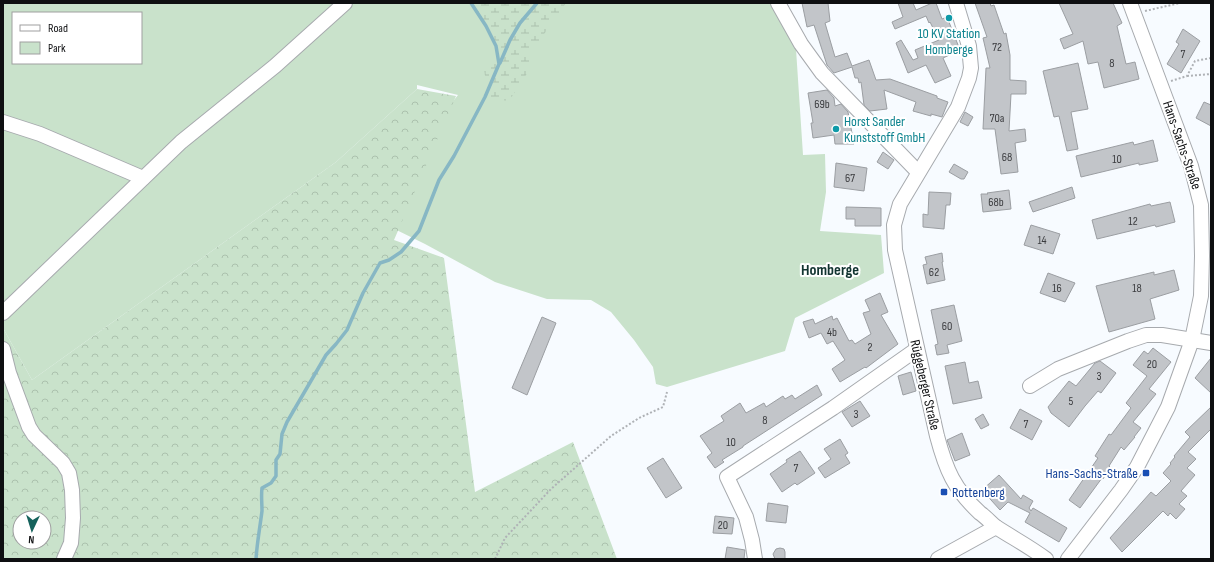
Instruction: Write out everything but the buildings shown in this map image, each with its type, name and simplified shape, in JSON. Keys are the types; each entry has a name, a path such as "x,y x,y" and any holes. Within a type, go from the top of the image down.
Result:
{"street":[{"path":"3,313 181,142 275,66 346,3"},
{"path":"778,3 801,44 822,73 918,172"},
{"name":"Rüggeberger Straße","path":"956,3 969,46 971,68 969,78 958,107 900,204 894,225 895,250 942,453 953,481 960,492 996,527 1046,559"},
{"name":"Hans-Sachs-Straße","path":"1068,559 1122,490 1137,467 1168,407 1192,340 1201,296 1206,202 1132,8"},
{"path":"3,122 40,134 143,178"},
{"path":"1030,386 1058,369 1128,341 1146,336 1162,335 1211,343"},
{"path":"3,349 9,373 29,427 34,435 63,463 69,473 72,490 73,518 71,543 64,559"},
{"path":"755,559 746,517 727,477 833,408 917,349"},
{"path":"938,559 996,527"}],"path":[{"path":"1132,8 1180,3"},
{"path":"1187,76 1195,61 1211,58"},
{"path":"1161,84 1187,76 1211,74"},
{"path":"495,559 505,538 551,490 611,436 639,418 663,407 667,392"}],"green space":[{"path":"3,3 772,3 796,49 803,155 825,154 826,192 820,231 881,235 884,273 795,318 785,351 667,387 656,384 653,367 634,340 611,312 591,300 547,299 495,282 425,244 364,214 458,95 417,85 417,89 336,162 32,380 3,328"},
{"path":"482,3 566,3 537,44 530,50 528,72 509,101 490,99 483,66 499,63 496,46 473,6"},
{"path":"417,89 456,96 394,240 444,258 475,492 573,442 617,559 3,559 3,328 32,380 336,162"}],"waterway":[{"path":"256,559 262,511 262,488 271,483 276,476 276,460 280,454 282,434 287,422 326,355 347,330 363,293 380,263 389,260 401,252 419,231 439,180 454,156 485,97 499,64 496,46 486,26 471,3"},
{"path":"500,63 510,40 520,23 537,3"}],"place":[{"name":"10 KV Station Homberge","path":"949,18"},
{"name":"Horst Sander Kunststoff GmbH","path":"836,129"},
{"name":"Hans-Sachs-Straße","path":"1146,473"},
{"name":"Rottenberg","path":"944,492"}],"district":[{"name":"Homberge","path":"830,270"}]}
